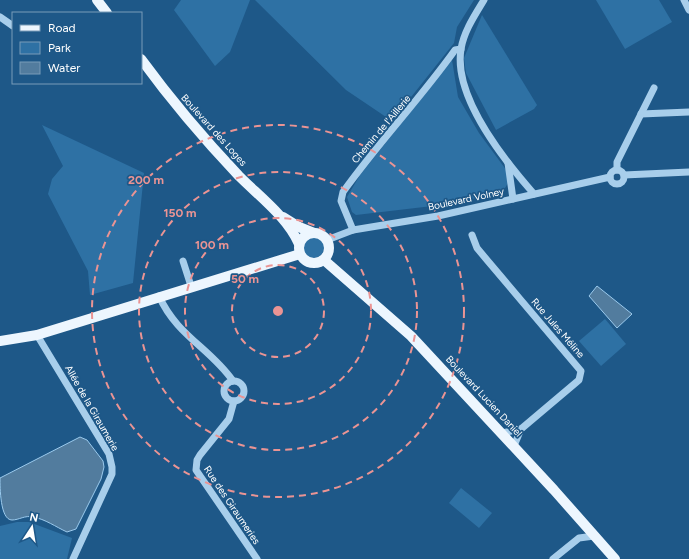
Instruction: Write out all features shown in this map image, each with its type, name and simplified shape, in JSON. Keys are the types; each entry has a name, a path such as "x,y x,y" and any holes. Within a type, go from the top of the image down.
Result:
{"main road":[{"path":"97,0 106,12"},
{"name":"Boulevard des Loges","path":"142,60 170,99 224,160 275,211 299,227 314,232"},
{"name":"Boulevard des Loges","path":"275,211 299,249"},
{"path":"314,232 319,233 327,240 330,248 324,260 315,264 302,258 299,249 303,237 314,232"},
{"path":"0,341 37,335 191,286 299,249"},
{"name":"Boulevard Lucien Daniel","path":"324,260 411,336 514,446 615,559"}],"street":[{"path":"484,0 469,26 461,49 459,66 464,88 470,102 508,163 534,194"},
{"path":"684,0 689,10"},
{"path":"0,17 12,25"},
{"name":"Chemin de l'Aillerie","path":"353,230 341,201 343,192 378,145 418,100 455,50 461,49"},
{"path":"617,170 617,162 654,88"},
{"path":"641,114 689,112"},
{"path":"508,163 513,199"},
{"path":"617,170 621,171 624,175"},
{"path":"610,177 611,173 617,170"},
{"name":"Boulevard Volney","path":"327,240 353,230 418,220 610,177 611,181 617,184 623,180 624,175 689,172"},
{"name":"Rue Jules Méline","path":"472,235 477,248 581,369 581,376 578,380 521,429 514,446"},
{"path":"183,261 191,286"},
{"name":"Rue des Giraumeries","path":"159,296 171,319 224,368 233,381 239,382 243,387 244,394 240,399 234,401 229,419 200,455 197,460 196,470 257,559"},
{"name":"Allée de la Giraumerie","path":"37,335 109,454 112,467 112,474 73,559"},
{"path":"233,381 228,383 224,388 224,394 228,399 234,401"},
{"path":"502,433 521,429"},
{"path":"553,559 579,538 594,536"}],"green space":[{"path":"181,0 250,0 230,52 215,66 174,10"},
{"path":"255,0 474,0 457,27 454,43 392,121 346,90"},
{"path":"596,0 659,0 672,22 625,49"},
{"path":"482,15 537,105 534,109 496,130 466,73 464,58"},
{"path":"452,60 458,97 479,133 507,171 508,183 502,193 441,205 356,215 352,212 347,197 360,175"},
{"path":"42,125 144,173 133,283 90,295 88,271 48,194 52,179 63,166"},
{"path":"313,236 321,239 324,247 321,255 313,258 305,255 302,247 305,239"},
{"path":"605,319 626,344 601,366 579,341"},
{"path":"461,488 492,513 479,528 449,503"},
{"path":"17,522 29,522 72,538 67,559 0,559 0,526"}],"water":[{"path":"597,286 632,314 617,328 589,296"},
{"path":"80,437 87,440 103,461 104,467 101,479 76,529 67,532 46,521 33,517 12,520 8,519 3,509 0,478"}]}
